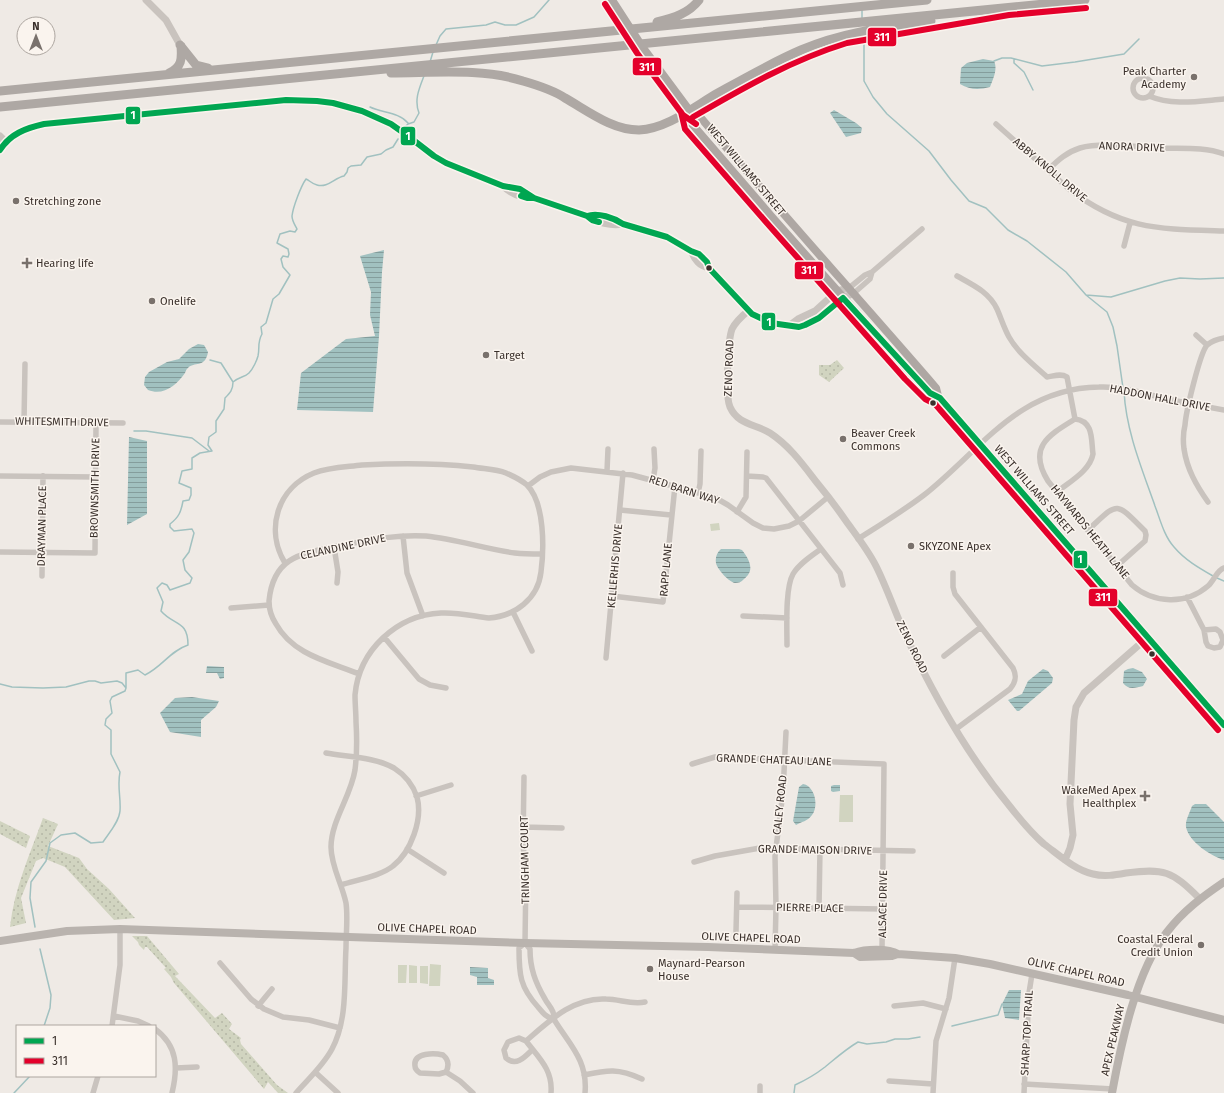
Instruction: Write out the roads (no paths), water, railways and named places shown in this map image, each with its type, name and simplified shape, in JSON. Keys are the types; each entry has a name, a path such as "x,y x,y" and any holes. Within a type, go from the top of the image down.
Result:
{"highway":[{"path":"620,30 670,19 681,15 691,9 699,0"},
{"path":"0,91 927,0"},
{"path":"0,107 1085,0"},
{"path":"333,74 470,73 522,80 564,97 605,121 639,130 650,128 675,119 768,66 822,41 872,30 1008,8"},
{"path":"180,44 196,65 204,68 220,70"},
{"path":"166,75 175,70 181,63 182,56 180,44"}],"main road":[{"path":"614,4 656,66 689,110"},
{"name":"WEST WILLIAMS STREET","path":"689,110 701,118 776,206 852,291 936,388 938,396 1224,725"},
{"name":"WEST WILLIAMS STREET","path":"689,110 692,124 772,217 843,298 930,393 938,396"},
{"name":"APEX PEAKWAY","path":"1113,1091 1135,997 1151,957 1159,943 1173,925 1199,898 1224,882"},
{"name":"OLIVE CHAPEL ROAD","path":"0,941 66,931 120,929 525,943 708,947 854,953 860,951 892,950 898,954"},
{"name":"OLIVE CHAPEL ROAD","path":"854,953 860,957 892,956 898,954 955,958 990,964 1135,997 1224,1020"}],"street":[{"path":"147,0 166,20 180,44"},
{"path":"1151,93 1169,101 1178,102 1224,99"},
{"path":"2,147 3,139 0,135 16,134 36,126 50,123 286,100 323,101 345,105 375,116 403,132 443,162 503,186 510,186 529,193 534,198 588,216 593,214 617,220 623,224 660,234 673,240 699,254 707,262 709,268 748,310 757,317 781,325 799,327 814,321 852,291 865,275 872,272 922,229"},
{"name":"ABBY KNOLL DRIVE","path":"996,124 1068,189 1092,206 1116,218 1163,229 1224,231"},
{"path":"2,147 16,134"},
{"name":"ANORA DRIVE","path":"1048,170 1068,153 1088,146 1208,150 1224,154"},
{"path":"1124,246 1130,222"},
{"path":"957,276 984,292 991,299 997,308 1009,337 1029,362 1047,377 1064,375 1067,377 1075,419 1085,422 1089,427 1092,459 1090,464 1057,492"},
{"path":"790,325 814,311 837,291 852,291"},
{"name":"ZENO ROAD","path":"748,310 735,323 730,335 727,394 731,409 740,420 769,432 783,443 801,462 858,539 875,565 916,656 956,729 986,776 1021,820 1037,837 1065,860 1085,872 1099,875 1114,875 1149,870 1165,873 1182,881 1199,898"},
{"path":"1196,335 1207,345"},
{"path":"1208,502 1193,478 1186,456 1184,435 1189,404 1202,353 1207,345 1213,341 1224,338"},
{"path":"24,422 25,364"},
{"name":"HADDON HALL DRIVE","path":"858,539 924,495 1007,420 1032,404 1052,394 1090,387 1119,388 1189,404 1224,410"},
{"name":"HAYWARDS HEATH LANE","path":"1075,419 1052,433 1045,440 1041,449 1040,459 1042,469 1048,481 1132,585 1147,595 1168,600 1187,597 1209,586 1215,579 1220,569 1224,568"},
{"name":"WHITESMITH DRIVE","path":"0,422 123,423"},
{"name":"BROWNSMITH DRIVE","path":"42,553 95,553 96,423"},
{"path":"607,471 608,449"},
{"path":"653,480 654,450"},
{"path":"698,493 700,484 701,451"},
{"path":"737,512 746,497 747,452"},
{"path":"296,1093 315,1072 332,1049 340,1028 344,1006 346,907 341,885 332,858 331,840 350,787 356,758 357,741 355,699 359,674 369,653 384,637 401,624 423,616 442,613 489,618 503,616 513,612 526,603 536,589 541,578 543,536 537,504 528,486 513,476 499,471 433,464 389,464 352,466 316,472 301,480 290,490 282,502 277,514 275,527 276,540 285,563 271,587 269,605 272,618 285,638 299,648 318,658 359,674"},
{"name":"RED BARN WAY","path":"528,486 540,477 551,472 567,468 581,468 623,473 675,486 720,500 753,523 763,528 785,527 799,521 828,497"},
{"name":"KELLERHIS DRIVE","path":"606,658 623,473"},
{"path":"0,476 96,477"},
{"name":"DRAYMAN PLACE","path":"42,476 42,576"},
{"path":"747,476 766,478 840,573 843,585"},
{"name":"RAPP LANE","path":"612,596 663,602 675,486"},
{"path":"1088,530 1110,510 1115,508 1124,510 1145,531 1145,541 1117,566"},
{"path":"620,510 671,515"},
{"path":"403,536 407,573 423,616"},
{"name":"CELANDINE DRIVE","path":"285,563 302,554 381,537 403,536 442,538 508,552 542,554"},
{"path":"334,547 338,572 337,583"},
{"path":"786,645 789,587 793,574 800,566 821,549"},
{"path":"0,552 42,553"},
{"path":"953,573 952,587 955,594 1013,668 1015,673 1015,681 1010,689 956,729"},
{"path":"1187,597 1204,630"},
{"path":"231,608 269,605"},
{"path":"513,612 532,651"},
{"path":"743,616 787,618"},
{"path":"944,656 981,627"},
{"path":"384,637 419,679 430,685 446,688"},
{"path":"1065,860 1073,835 1070,804 1076,707 1080,698 1089,688 1148,637"},
{"name":"CALEY ROAD","path":"775,950 776,848 782,798 786,732"},
{"path":"326,754 378,762 393,768 408,780 416,796 418,804 416,823 407,849 399,861 388,869 341,885"},
{"name":"GRANDE CHATEAU LANE","path":"692,764 715,757 858,762"},
{"name":"ALSACE DRIVE","path":"858,762 884,764 882,950"},
{"name":"TRINGHAM COURT","path":"524,777 523,845 526,872 525,943"},
{"path":"416,796 451,785"},
{"path":"524,827 562,828"},
{"name":"GRANDE MAISON DRIVE","path":"694,862 715,856 752,849 776,848 913,851"},
{"path":"407,849 444,873"},
{"path":"819,908 820,849"},
{"path":"736,931 737,893"},
{"name":"PIERRE PLACE","path":"736,907 882,909"},
{"path":"112,1025 120,965 120,929"},
{"path":"553,1019 553,1012 535,980 531,963 530,949 525,943 519,948 522,984 546,1017 553,1019 569,1039 576,1051 584,1075 585,1093"},
{"path":"933,1093 936,1041 949,998 955,958"},
{"path":"220,964 250,999 258,1006 283,1017 309,1020 340,1028"},
{"name":"SHARP TOP TRAIL","path":"1024,1093 1029,993 1032,974"},
{"path":"258,1006 272,989"},
{"path":"526,1042 553,1019 573,1006 588,1000 605,998 636,1004 645,1002"},
{"path":"894,1006 923,1003 946,1008"},
{"path":"114,1016 138,1021 147,1025"},
{"path":"156,1030 165,1038 174,1056 176,1068 172,1093"},
{"path":"532,1050 518,1061 510,1061 505,1056 505,1048 512,1040 519,1038 526,1042 544,1063 549,1073 552,1085 551,1093"},
{"path":"422,1055 443,1055 448,1064 446,1072 440,1074 420,1073 415,1068 416,1058 422,1055"},
{"path":"176,1068 197,1067"},
{"path":"584,1075 607,1071 619,1071 632,1074 642,1079"},
{"path":"315,1072 338,1093"},
{"path":"446,1072 474,1093"},
{"path":"93,1093 98,1077"},
{"path":"889,1081 933,1084"},
{"path":"1024,1084 1113,1091"},
{"path":"760,1086 760,1093"}],"water":[{"path":"983,59 994,61 995,64 995,74 990,87 975,89 960,84 961,68 967,63"},
{"path":"834,110 862,128 861,133 846,137 830,113"},
{"path":"384,250 373,412 297,410 301,373 346,339 375,336 370,315 371,292 360,256"},
{"path":"198,344 204,345 208,352 207,357 202,363 187,368 178,382 169,389 159,392 148,390 144,385 145,377 149,372 167,362 179,359 189,349"},
{"path":"129,437 147,441 147,514 127,525"},
{"path":"721,549 742,550 749,561 749,572 741,582 733,582 719,569 716,559 717,553"},
{"path":"207,666 224,667 224,678 220,679 217,673 206,673"},
{"path":"1133,668 1142,672 1147,679 1143,686 1129,688 1123,683 1124,671"},
{"path":"1043,669 1048,671 1053,678 1052,683 1019,711 1017,711 1008,700 1022,694 1028,681"},
{"path":"192,697 219,701 216,707 201,720 201,737 170,732 160,713 175,698"},
{"path":"803,784 810,788 813,792 815,797 815,807 810,817 796,825 793,821 799,787"},
{"path":"840,785 840,791 831,791 831,786"},
{"path":"1195,804 1206,804 1224,822 1224,860 1201,848 1188,833 1186,822 1192,806"},
{"path":"470,967 488,968 488,978 494,980 494,985 477,985 477,977 470,975"},
{"path":"1009,990 1021,990 1019,1020 1005,1018 1002,1004"}],"waterway":[{"path":"436,45 440,36 446,29 486,25 495,22 505,25 516,25 534,17 549,0"},
{"path":"862,10 862,18"},
{"path":"864,36 864,81 873,97 887,114 929,151 969,201 986,208 1008,230 1027,241 1066,272 1086,295 1107,312 1113,327 1123,388"},
{"path":"994,61 1002,58 1011,58 1042,66 1075,62 1124,54 1139,39"},
{"path":"430,62 433,52"},
{"path":"1014,59 1014,63 1024,72 1033,90"},
{"path":"406,126 414,122 419,113 417,99 424,76"},
{"path":"370,107 400,117 408,123"},
{"path":"35,927 30,898 31,882 46,861 50,843 61,835 75,833 91,843 103,842 118,819 120,811 120,772 111,754 111,730 105,725 106,719 112,713 110,701 112,697 125,691 126,673 138,670 145,675 151,672 176,651 188,645 186,631 183,627 161,611 163,602 157,588 162,583 167,585 170,590 190,583 192,578 185,570 183,560 189,552 194,533 192,529 174,531 170,527 170,524 179,514 183,501 189,500 191,495 191,488 179,483 182,471 192,469 192,458 200,453 212,451 208,445 209,437 216,432 216,421 224,409 225,398 231,391 233,382 249,373 257,360 262,334 261,327 266,323 273,299 279,294 290,275 283,267 281,259 283,256 288,257 288,249 277,243 280,234 290,231 295,232 297,229 292,216 302,186 306,179 321,186 328,184 344,176 348,168 351,166 361,165 367,157 381,154 393,147 398,139"},
{"path":"1086,295 1111,297 1180,278 1224,278"},
{"path":"210,360 221,363 233,382"},
{"path":"1124,391 1125,406 1135,450 1165,533 1178,552 1197,567 1213,576"},
{"path":"134,431 146,431 192,438 209,451"},
{"path":"1217,578 1224,581"},
{"path":"0,684 12,687 43,688 66,687 89,681 101,683 117,681 122,683 126,688"},
{"path":"40,949 51,995 50,1008 44,1025"},
{"path":"952,1026 998,1015 1002,1004"},
{"path":"794,1093 795,1085 818,1072 858,1042 867,1044 886,1042 895,1039 920,1037"},
{"path":"14,1093 29,1077"}],"place":[{"name":"Peak Charter Academy","path":"1194,77"},
{"name":"Stretching zone","path":"16,201"},
{"name":"Hearing life","path":"27,263"},
{"name":"Onelife","path":"152,301"},
{"name":"Target","path":"486,355"},
{"name":"Beaver Creek Commons","path":"843,439"},
{"name":"SKYZONE Apex","path":"911,546"},
{"name":"WakeMed Apex Healthplex","path":"1145,796"},
{"name":"Coastal Federal Credit Union","path":"1201,945"},
{"name":"Maynard-Pearson House","path":"650,969"}]}
